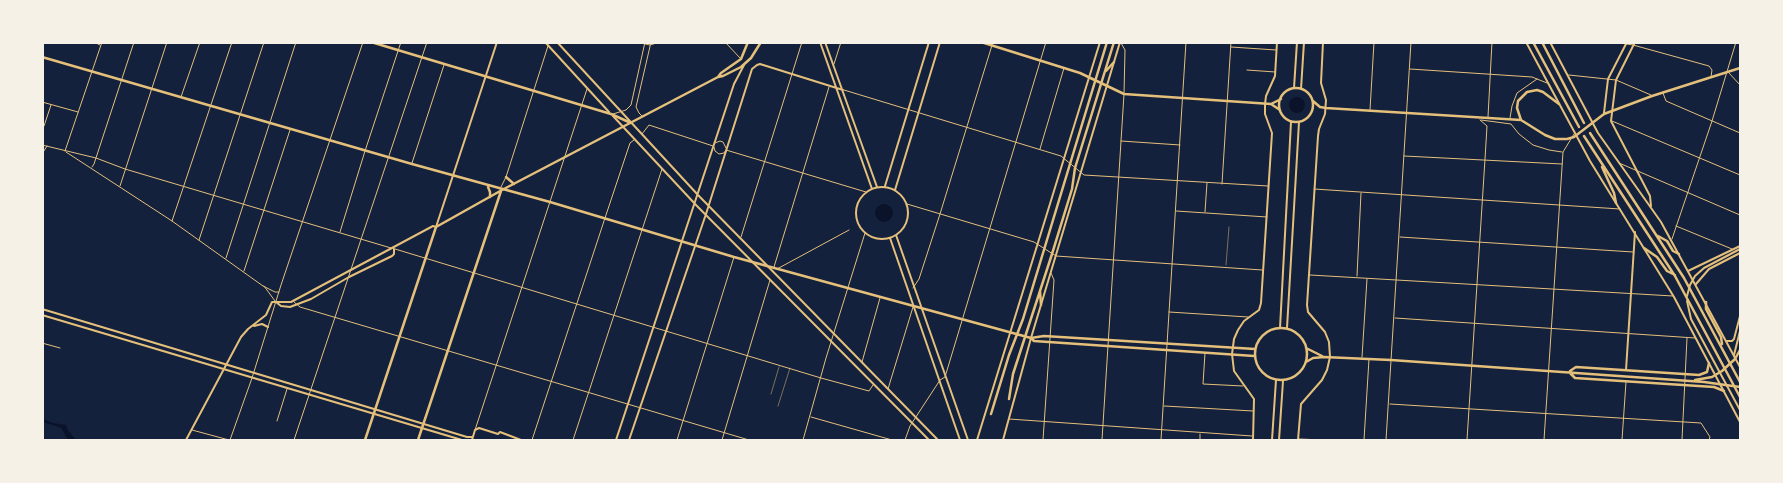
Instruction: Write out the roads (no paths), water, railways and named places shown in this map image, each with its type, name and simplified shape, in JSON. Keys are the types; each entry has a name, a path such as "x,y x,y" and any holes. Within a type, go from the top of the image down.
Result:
{"main road":[{"path":"371,42 611,114 631,122"},
{"path":"366,440 497,42"},
{"path":"545,42 696,205 929,440"},
{"path":"557,42 698,196 938,440"},
{"path":"718,77 741,59 748,42"},
{"path":"616,440 682,241 696,205 734,84 744,65 761,42"},
{"path":"820,42 872,189"},
{"path":"826,42 877,187"},
{"path":"885,187 929,42"},
{"path":"895,190 940,42"},
{"path":"981,42 1089,77 1124,94 1265,104 1272,104 1281,99"},
{"path":"977,440 1100,42"},
{"path":"991,414 1107,42"},
{"path":"1009,399 1013,374 1072,189 1075,168 1114,42"},
{"path":"1003,440 1031,338 1120,42"},
{"path":"1252,440 1254,399 1234,371 1232,347 1238,330 1261,306 1272,133 1265,114 1265,104 1266,96 1276,72 1277,42"},
{"path":"1294,88 1297,42"},
{"path":"1301,89 1304,42"},
{"path":"1298,440 1301,404 1322,380 1330,357 1329,342 1325,332 1308,312 1307,305 1318,136 1326,114 1326,100 1321,83 1324,42"},
{"path":"1526,42 1575,133 1674,296 1740,421"},
{"path":"1533,42 1579,127"},
{"path":"1542,42 1584,123"},
{"path":"1551,43 1591,125 1651,207 1696,284 1740,366"},
{"path":"1604,114 1608,79 1627,43"},
{"path":"1634,44 1616,80 1612,121 1650,196 1651,207"},
{"path":"42,57 501,190 550,202 734,257 1011,334 1031,338 1050,337 1255,349"},
{"path":"1105,72 1114,62"},
{"path":"629,440 706,214 752,70 757,64 760,64 844,90"},
{"path":"186,440 241,337 266,315 272,302 288,303 294,300 433,226 436,227 501,190 631,122 744,65"},
{"path":"1280,110 1281,99 1284,94 1294,88 1301,89 1309,94 1320,107 1510,119 1521,121 1550,138 1564,140 1573,138 1604,114 1662,92 1740,68"},
{"path":"1521,121 1517,108 1518,101 1526,92 1537,90 1543,92 1559,104"},
{"path":"1312,112 1313,101"},
{"path":"1272,104 1291,122 1307,119 1312,112 1320,107"},
{"path":"1280,328 1291,122"},
{"path":"1286,328 1299,122"},
{"path":"1590,133 1684,278 1740,382"},
{"path":"1584,136 1675,276 1740,397"},
{"path":"1601,163 1603,173 1614,193 1616,203"},
{"path":"506,177 514,184"},
{"path":"487,186 490,197"},
{"path":"877,187 895,190 907,204 906,224 896,235 890,238 874,238 865,233 858,222 856,211 859,200 866,192 877,187"},
{"path":"418,440 501,190"},
{"path":"1062,221 1066,222"},
{"path":"1626,370 1632,294 1634,232"},
{"path":"896,235 913,288 968,440"},
{"path":"1657,235 1667,240 1673,251 1679,254"},
{"path":"890,238 960,440"},
{"path":"276,302 286,307 297,305 392,256 394,254 393,248"},
{"path":"1644,248 1657,257 1667,271 1675,276"},
{"path":"1688,271 1740,248"},
{"path":"1740,248 1704,268 1695,276 1687,296 1687,306 1691,319 1740,411 1740,421"},
{"path":"1696,284 1709,269 1740,253"},
{"path":"1040,288 1041,305"},
{"path":"1706,302 1706,309 1721,337 1722,348"},
{"path":"42,309 423,424 467,437 473,437"},
{"path":"42,315 462,440"},
{"path":"1727,341 1734,339 1740,317"},
{"path":"251,327 262,324 268,327"},
{"path":"1286,328 1298,334 1306,348 1306,362 1296,376 1283,381 1276,380 1262,373 1257,366 1254,356 1255,349 1263,335 1270,330 1286,328"},
{"path":"107,334 108,330"},
{"path":"1734,354 1740,330"},
{"path":"1031,338 1034,341 1049,343 1254,356"},
{"path":"1306,348 1324,357"},
{"path":"1691,381 1712,377 1722,372 1736,360 1740,350"},
{"path":"1306,362 1313,358 1324,357 1362,358 1691,381 1740,387"},
{"path":"1569,372 1576,368 1683,375 1704,374 1708,370 1709,363"},
{"path":"1569,372 1575,378 1715,387 1724,391"},
{"path":"1683,375 1683,385"},
{"path":"1272,440 1276,380"},
{"path":"1279,440 1283,381"},
{"path":"472,440 475,430 479,428 498,434 500,432 521,440"}],"street":[{"path":"65,152 101,44 94,42"},
{"path":"91,168 94,164 134,42"},
{"path":"120,186 167,42"},
{"path":"181,98 200,42"},
{"path":"172,221 232,42"},
{"path":"199,240 264,42"},
{"path":"225,259 296,42"},
{"path":"192,430 229,440 254,373 279,292 363,42"},
{"path":"340,232 365,150 402,42"},
{"path":"294,440 427,42"},
{"path":"636,42 645,44 660,42"},
{"path":"725,42 741,59"},
{"path":"740,238 802,42"},
{"path":"833,65 841,42"},
{"path":"905,440 911,423 939,382 945,377 1046,42"},
{"path":"1102,440 1124,94 1125,50 1120,42"},
{"path":"1161,440 1186,42"},
{"path":"1222,184 1231,42"},
{"path":"1370,111 1374,42"},
{"path":"1386,440 1412,42"},
{"path":"1488,117 1492,42"},
{"path":"1613,42 1634,44 1709,66 1712,70 1711,77"},
{"path":"1671,240 1700,158 1736,42"},
{"path":"611,114 628,109 631,105 645,44"},
{"path":"643,116 639,114 636,107 650,44"},
{"path":"913,288 919,279 992,44"},
{"path":"501,190 548,46"},
{"path":"1231,47 1277,50"},
{"path":"412,164 444,64"},
{"path":"1040,149 1064,68"},
{"path":"1410,69 1538,78 1548,84"},
{"path":"1247,70 1276,72"},
{"path":"1727,72 1740,85"},
{"path":"1567,74 1616,80 1652,96"},
{"path":"1510,119 1516,93 1538,78"},
{"path":"775,268 830,85"},
{"path":"475,430 587,88"},
{"path":"844,90 1061,156 1084,175 1268,186"},
{"path":"1662,92 1666,101 1740,133"},
{"path":"42,102 78,112"},
{"path":"44,126 51,104"},
{"path":"1467,440 1487,126 1476,117"},
{"path":"1480,120 1511,124 1519,134 1534,145 1563,152"},
{"path":"1612,121 1740,175"},
{"path":"642,135 649,126 714,146"},
{"path":"244,271 290,129"},
{"path":"1544,440 1563,152 1575,133"},
{"path":"532,440 630,143 635,139"},
{"path":"1121,141 1180,145"},
{"path":"714,146 718,142 723,142 726,150"},
{"path":"42,145 65,152 91,168 172,221 263,286 279,292"},
{"path":"42,154 47,146"},
{"path":"714,146 715,151 719,154 724,153 726,150"},
{"path":"726,150 866,192"},
{"path":"65,152 70,151 96,158 183,187 522,286 614,316 708,342 821,378 870,391 873,385"},
{"path":"1404,156 1562,164"},
{"path":"1619,163 1740,215"},
{"path":"573,440 662,169"},
{"path":"1205,213 1208,183"},
{"path":"1314,189 1620,209"},
{"path":"1356,277 1361,192"},
{"path":"907,204 1038,245 1056,256 1263,270"},
{"path":"1176,211 1267,216"},
{"path":"1676,226 1733,250"},
{"path":"775,268 849,230"},
{"path":"803,440 865,233"},
{"path":"1399,237 1634,252"},
{"path":"677,440 734,257"},
{"path":"1043,440 1054,280 1051,272"},
{"path":"1309,274 1674,296"},
{"path":"1362,358 1367,278"},
{"path":"722,440 770,279"},
{"path":"263,286 276,302"},
{"path":"862,363 880,297"},
{"path":"294,300 297,305 335,318 749,440"},
{"path":"888,389 913,306"},
{"path":"1169,312 1248,318"},
{"path":"1394,318 1696,338"},
{"path":"1683,375 1687,337"},
{"path":"42,343 60,348"},
{"path":"1205,352 1203,384 1244,386"},
{"path":"1364,440 1369,359"},
{"path":"1622,440 1626,381"},
{"path":"1682,440 1683,385"},
{"path":"277,421 287,388"},
{"path":"1389,404 1701,423 1710,440"},
{"path":"1164,406 1254,411"},
{"path":"810,417 892,440"},
{"path":"1008,419 1253,436"},
{"path":"1200,432 1200,440"},
{"path":"1298,440 1323,440"}],"lane":[{"path":"1226,268 1229,227"},
{"path":"771,394 780,365"},
{"path":"778,406 790,368"}],"water":[{"path":"1297,97 1303,99 1305,105 1303,111 1297,113 1291,111 1289,105 1291,99"},
{"path":"884,204 890,207 893,213 890,219 884,222 878,219 875,213 878,207"},
{"path":"43,419 66,425 76,440 68,440 61,428 43,422"}]}
